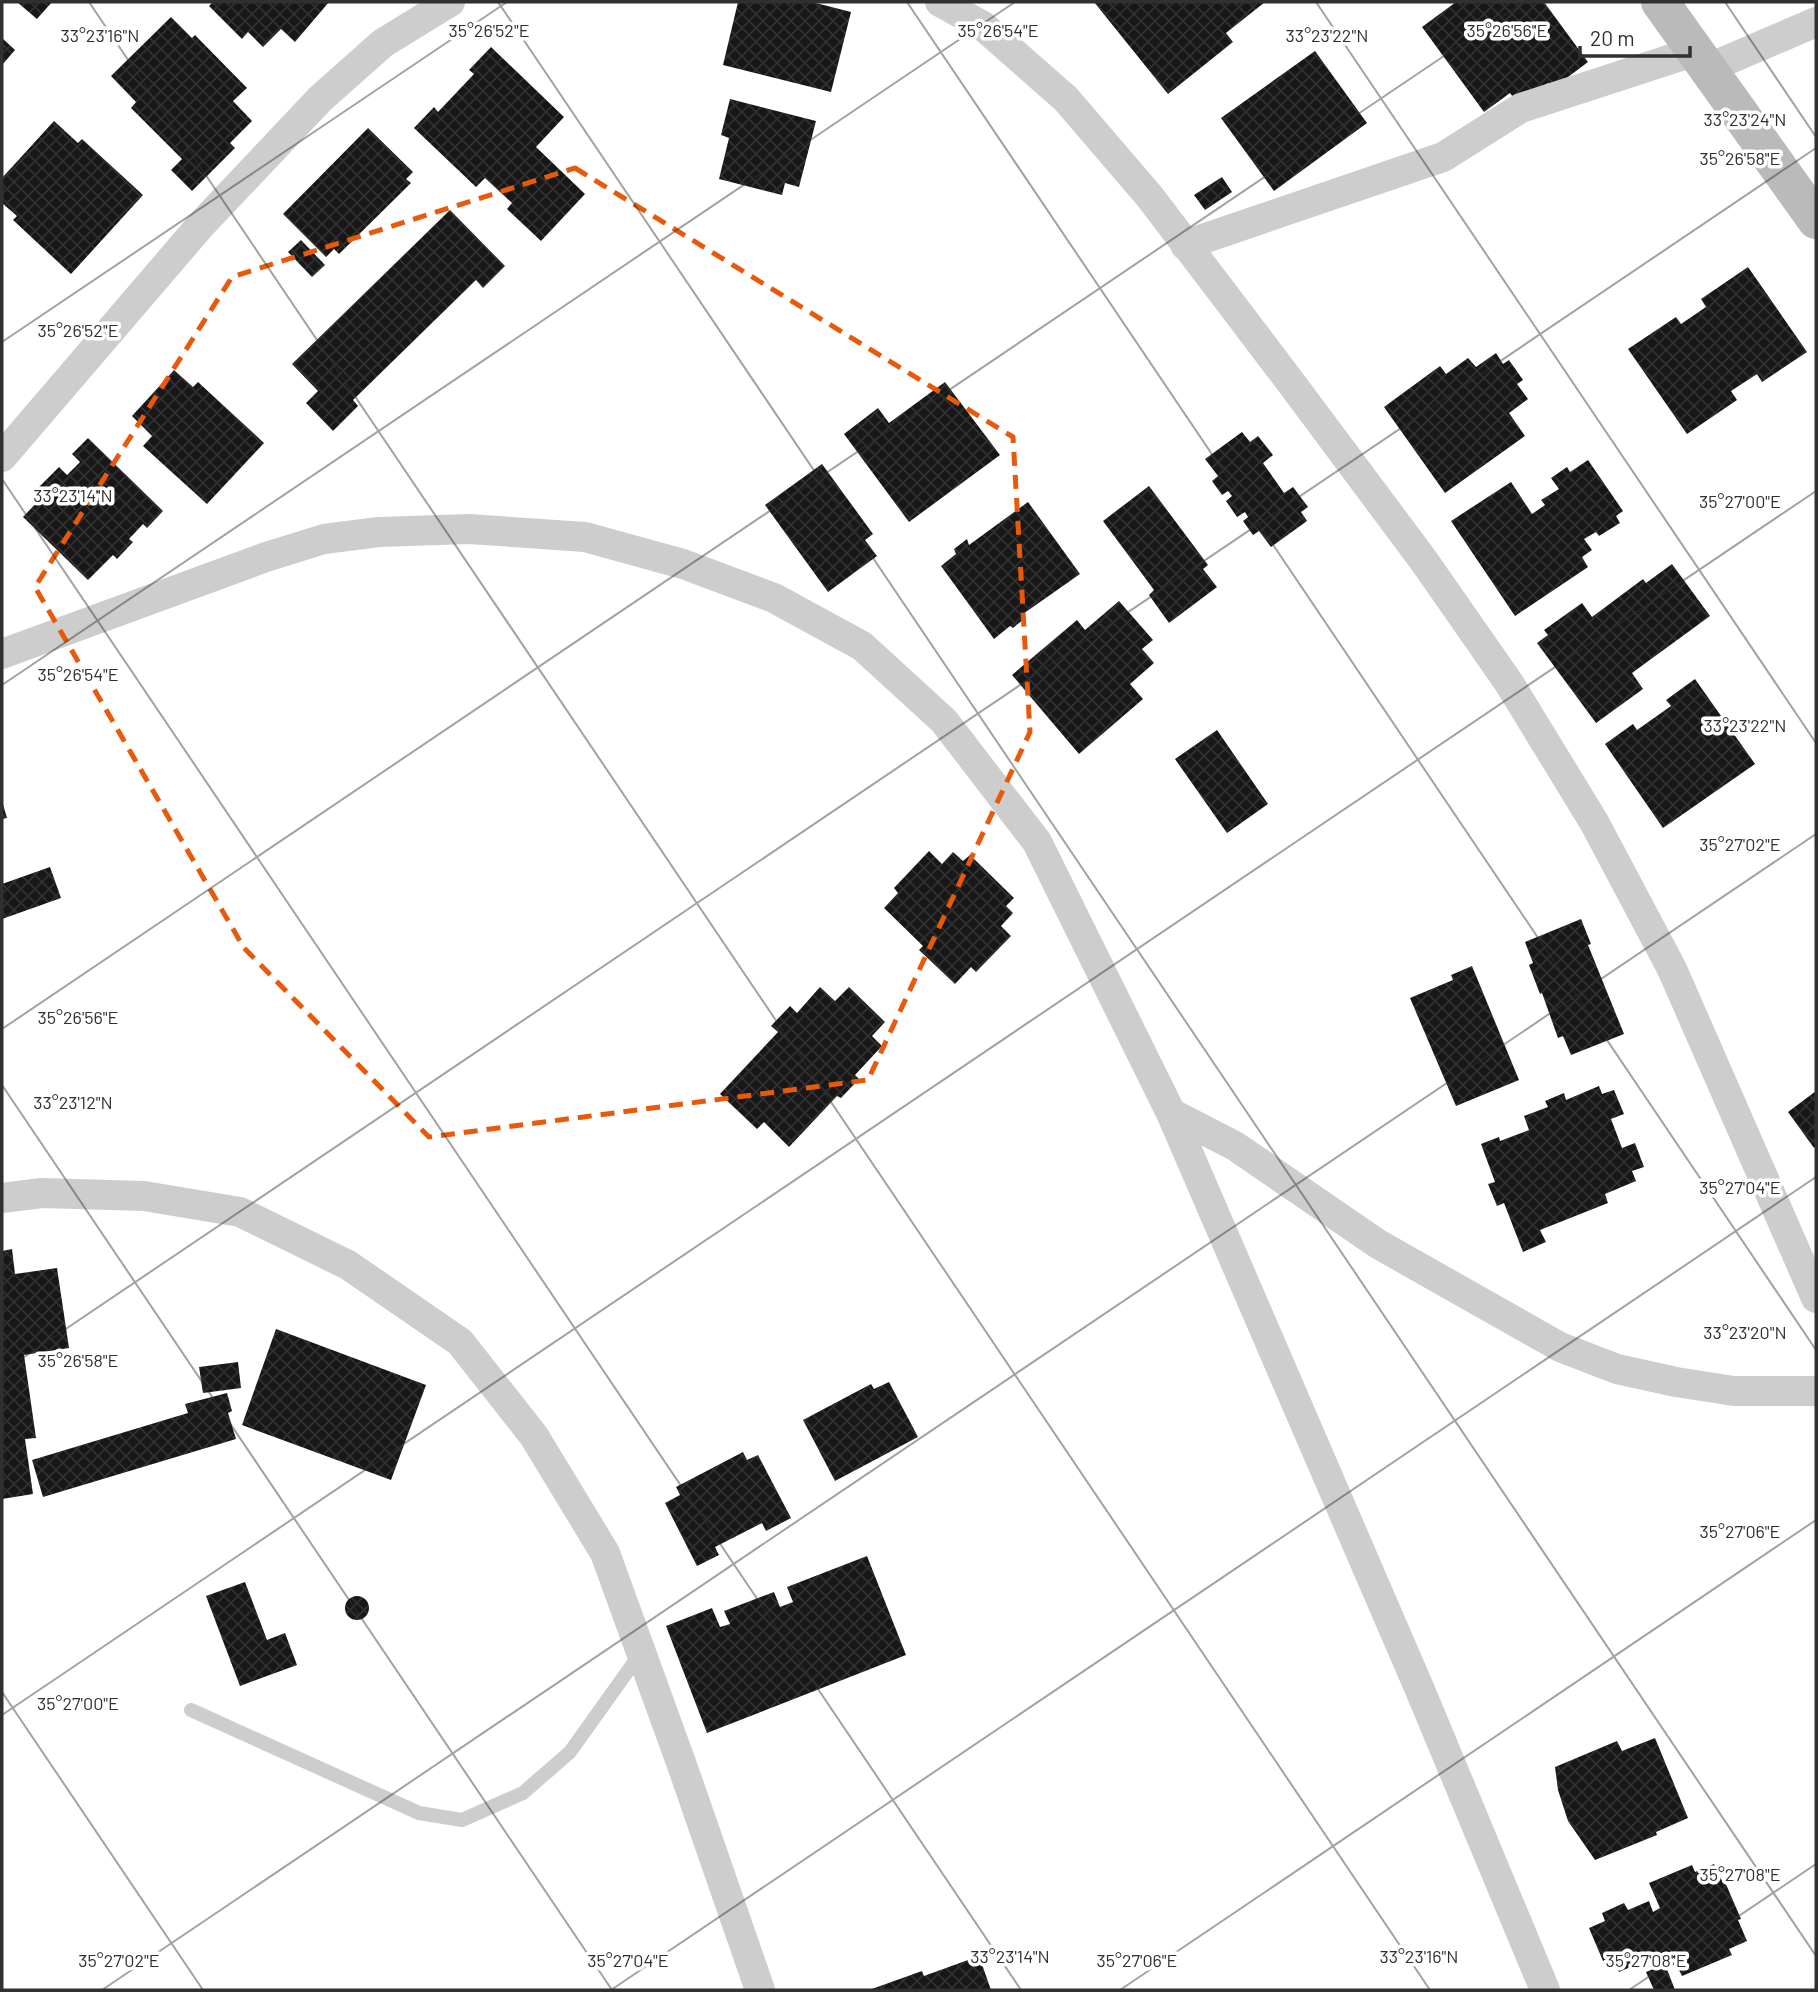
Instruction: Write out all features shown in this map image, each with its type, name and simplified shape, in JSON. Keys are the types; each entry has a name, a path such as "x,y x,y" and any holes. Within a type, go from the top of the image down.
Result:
{"street":[{"path":"2,457 200,226 320,99 383,43 450,2"},
{"path":"940,2 983,26 1066,99 1150,198 1424,561 1509,683 1594,822 1672,970 1816,1298"},
{"path":"1660,2 1816,220"},
{"path":"1185,245 1443,157 1521,107 1702,60 1816,22"},
{"path":"2,654 266,557 324,539 379,531 469,529 585,537 683,564 774,598 862,646 943,721 1037,842 1171,1113 1415,1677 1539,1985"},
{"path":"1171,1113 1235,1146 1378,1244 1560,1347 1617,1369 1676,1382 1734,1391 1816,1391"},
{"path":"2,1198 43,1193 144,1196 240,1212 348,1265 460,1342 534,1436 605,1553 760,1990"}],"lane":[{"path":"191,1710 419,1813 462,1820 523,1793 570,1752 641,1653"}],"highlighted area":[{"path":"575,168 1013,437 1030,732 868,1080 429,1137 244,948 35,587 232,277"}],"building":[{"path":"17,2 52,2 37,19"},
{"path":"213,2 329,2 295,42 281,29 263,47 248,32 242,39 209,6"},
{"path":"738,2 812,2 851,12 831,92 723,65"},
{"path":"1094,2 1265,2 1226,33 1233,42 1168,94"},
{"path":"1456,2 1544,2 1588,62 1552,89 1548,83 1518,104 1510,93 1484,112 1422,27"},
{"path":"171,17 192,38 195,35 247,88 233,101 252,121 230,143 235,148 192,191 171,170 182,159 131,108 136,102 111,76"},
{"path":"2,38 15,50 2,65"},
{"path":"491,47 564,117 536,147 585,194 541,241 507,209 512,203 485,178 476,187 414,128 434,107 438,112 474,74 469,70"},
{"path":"1315,51 1367,123 1274,191 1221,118"},
{"path":"730,99 816,121 799,187 785,183 782,195 719,179 729,138 721,135"},
{"path":"54,121 78,143 82,139 143,195 71,274 13,220 17,216 2,203 2,178"},
{"path":"368,128 413,172 406,179 411,183 339,254 334,249 326,257 283,214"},
{"path":"1222,177 1232,192 1205,210 1194,195"},
{"path":"450,210 505,266 483,288 476,280 353,400 358,406 333,431 306,403 318,391 292,364"},
{"path":"301,240 325,265 312,277 288,252"},
{"path":"1748,267 1807,352 1762,382 1757,374 1731,391 1737,400 1687,434 1628,349 1676,317 1681,324 1706,307 1701,299"},
{"path":"1496,353 1503,364 1509,360 1523,380 1517,384 1528,399 1509,413 1525,436 1445,493 1384,407 1440,366 1446,374 1468,358 1476,367"},
{"path":"174,370 193,387 198,382 264,443 207,504 143,446 152,436 132,416"},
{"path":"945,382 1000,455 909,522 844,434 878,408 889,423"},
{"path":"1242,432 1250,442 1258,436 1273,455 1263,463 1284,493 1293,487 1308,507 1301,512 1307,521 1271,547 1259,531 1253,535 1243,521 1248,517 1245,512 1237,517 1226,501 1232,496 1228,491 1222,495 1212,481 1218,476 1205,459"},
{"path":"88,438 163,511 147,528 143,524 129,539 133,542 117,559 113,555 88,580 23,517 45,494 38,488 59,467 67,475 80,462 72,454"},
{"path":"1588,460 1623,511 1616,516 1620,523 1599,536 1596,532 1584,539 1592,550 1582,557 1588,567 1515,616 1451,521 1511,482 1532,514 1545,505 1541,500 1559,489 1551,478 1567,467 1570,472"},
{"path":"822,464 873,534 865,540 877,556 828,592 765,505"},
{"path":"1149,486 1208,565 1203,569 1217,587 1169,623 1149,595 1154,590 1103,521"},
{"path":"1028,502 1080,574 1023,614 1025,618 1013,628 1010,626 994,639 941,566 956,554 954,549 967,539 969,545"},
{"path":"1672,564 1710,616 1632,673 1643,689 1596,723 1537,643 1548,635 1544,630 1582,603 1592,617 1643,579 1646,583"},
{"path":"1119,601 1153,640 1142,649 1154,663 1130,684 1143,699 1079,754 1012,675 1077,620 1085,630"},
{"path":"1695,679 1755,764 1663,828 1605,744 1633,724 1637,730 1671,706 1666,700"},
{"path":"1217,730 1268,804 1227,833 1175,759"},
{"path":"2,801 7,818 2,819"},
{"path":"929,851 942,864 953,852 963,861 970,855 1014,898 1006,906 1013,913 1001,926 1011,936 976,972 971,967 955,984 919,950 923,946 884,908 898,893 894,888"},
{"path":"50,867 61,898 2,919 2,884"},
{"path":"1581,919 1591,944 1588,945 1624,1034 1571,1055 1563,1036 1558,1038 1542,993 1540,994 1529,965 1533,963 1525,942"},
{"path":"1472,966 1519,1080 1456,1106 1410,998 1453,980 1451,975"},
{"path":"820,987 835,1001 849,987 885,1022 872,1036 882,1046 855,1075 859,1079 841,1098 837,1096 789,1147 764,1122 757,1129 720,1094 778,1032 771,1026 790,1006 797,1013"},
{"path":"1599,1086 1602,1094 1614,1090 1624,1114 1611,1119 1622,1148 1635,1143 1644,1167 1632,1171 1636,1181 1605,1194 1608,1203 1540,1230 1546,1242 1523,1252 1504,1203 1497,1206 1488,1184 1495,1182 1481,1144 1499,1137 1500,1141 1529,1130 1524,1116 1548,1107 1545,1101 1564,1093 1566,1100"},
{"path":"1816,1091 1816,1146 1814,1148 1788,1112"},
{"path":"12,1249 15,1274 57,1268 69,1348 24,1355 36,1438 25,1439 33,1494 2,1499 2,1251"},
{"path":"276,1329 426,1385 391,1480 242,1425"},
{"path":"238,1362 241,1388 203,1393 199,1367"},
{"path":"889,1382 918,1437 835,1481 803,1420 871,1384 874,1389"},
{"path":"227,1393 232,1411 228,1413 236,1439 43,1497 32,1460 188,1413 185,1404"},
{"path":"743,1452 747,1460 758,1455 791,1518 766,1531 762,1523 715,1547 719,1555 697,1566 665,1503 680,1495 676,1487"},
{"path":"867,1556 906,1655 707,1733 666,1626 712,1608 720,1627 730,1624 724,1611 774,1592 780,1607 793,1602 787,1587"},
{"path":"245,1582 267,1640 285,1633 297,1665 240,1686 206,1596"},
{"path":"357,1596 368,1603 369,1608 362,1619 357,1620 346,1613 345,1608 352,1597"},
{"path":"1655,1738 1688,1818 1656,1832 1657,1835 1595,1860 1568,1821 1558,1790 1555,1767 1617,1741 1622,1751"},
{"path":"1714,1864 1741,1919 1738,1920 1747,1941 1729,1949 1732,1955 1682,1976 1676,1964 1671,1966 1665,1952 1619,1972 1613,1957 1603,1961 1589,1928 1605,1921 1602,1913 1624,1903 1628,1910 1649,1901 1653,1912 1660,1908 1649,1883 1692,1865 1695,1872"},
{"path":"979,1956 991,1990 869,1990 922,1971 924,1976"},
{"path":"1665,1964 1675,1990 1654,1990 1646,1972"}]}
